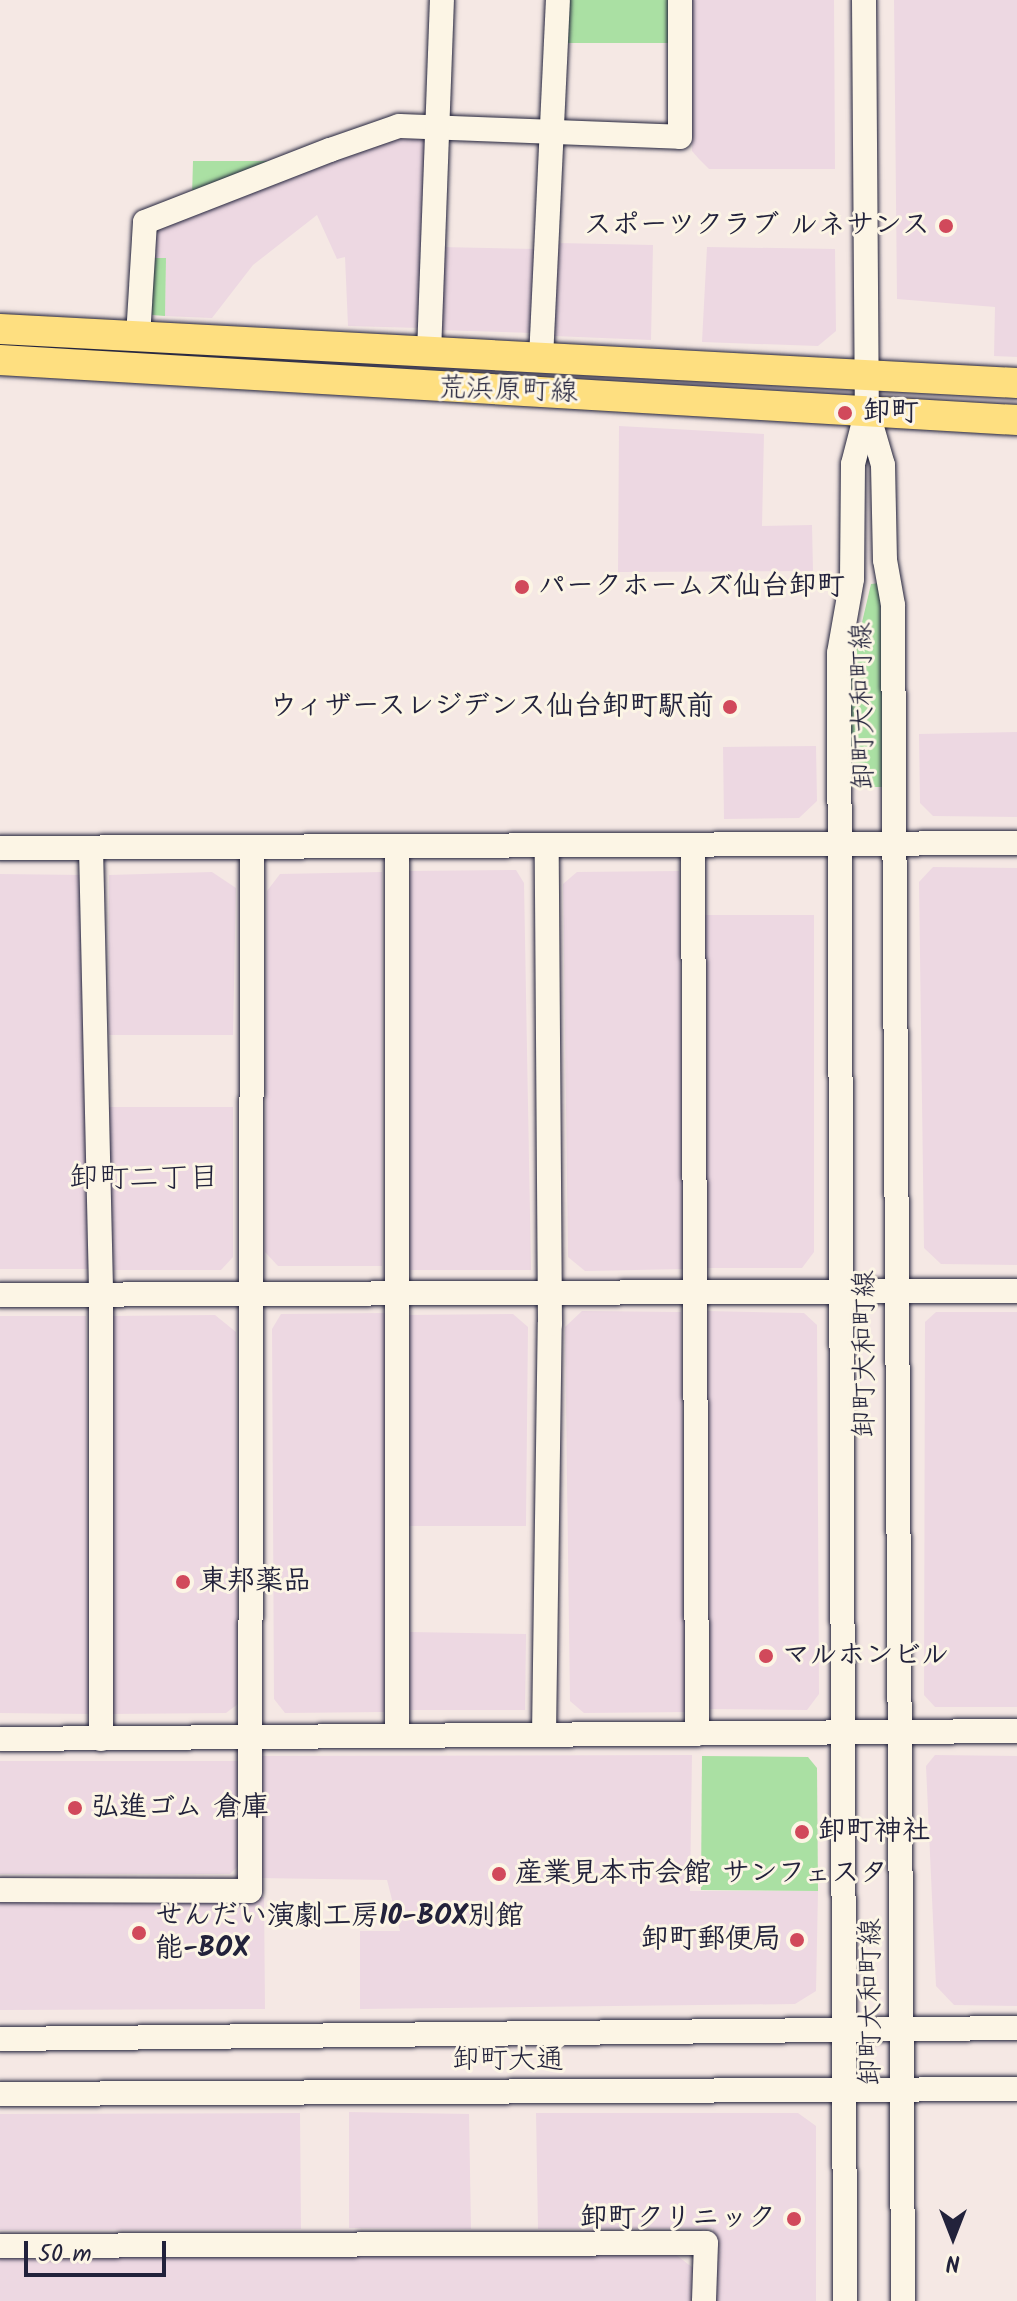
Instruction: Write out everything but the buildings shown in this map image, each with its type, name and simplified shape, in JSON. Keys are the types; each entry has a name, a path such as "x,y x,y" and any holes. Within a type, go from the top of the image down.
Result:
{"main road":[{"name":"荒浜原町線","path":"0,329 1017,383"},
{"name":"荒浜原町線","path":"0,360 1017,420"}],"street":[{"path":"429,353 442,0"},
{"path":"541,359 558,0"},
{"path":"138,337 145,222 399,126 552,135 680,137 680,0"},
{"name":"卸町大和町線","path":"864,0 867,410 883,465 885,560 893,605 903,2301"},
{"name":"卸町大和町線","path":"845,2301 839,653 852,579 853,464 867,410"},
{"path":"0,848 1017,843"},
{"path":"544,1735 550,1293 547,845"},
{"path":"397,846 397,1736"},
{"path":"693,846 697,1734"},
{"path":"91,848 101,1294 101,1739"},
{"path":"0,1890 250,1891 254,1293 252,848"},
{"path":"0,1295 1017,1291"},
{"path":"0,1739 1017,1731"},
{"path":"0,2039 1017,2028"},
{"name":"卸町大通","path":"0,2094 1017,2089"},
{"path":"0,2246 706,2243 704,2301"}],"shaded area":[{"path":"691,0 834,0 835,169 709,169 692,151"},
{"path":"894,0 1017,0 1017,357 994,356 995,307 897,299"},
{"path":"420,135 432,150 420,328 348,326 345,257 337,259 317,215 253,265 212,318 165,316 166,258 152,258 152,236 167,222 400,136"},
{"path":"558,243 653,245 651,340 554,336"},
{"path":"441,247 538,249 535,333 439,330"},
{"path":"707,247 835,249 836,331 818,346 702,342"},
{"path":"619,426 764,434 762,526 812,525 813,571 618,572"},
{"path":"1017,732 1017,817 933,816 920,803 919,734"},
{"path":"816,746 817,801 799,818 724,819 723,747"},
{"path":"933,867 1017,868 1017,1265 941,1264 924,1248 919,882"},
{"path":"516,870 524,883 531,1270 407,1270 407,871"},
{"path":"679,871 685,1269 585,1271 568,1257 563,884 577,872"},
{"path":"212,872 236,888 233,1035 109,1035 109,875"},
{"path":"382,872 382,1266 278,1266 265,1252 267,891 280,874"},
{"path":"0,874 83,875 89,1269 0,1269"},
{"path":"702,915 814,915 814,1252 802,1268 705,1268"},
{"path":"109,1107 233,1107 233,1257 221,1270 111,1270"},
{"path":"582,1311 681,1312 688,1712 584,1713 570,1701 565,1327"},
{"path":"705,1311 804,1313 817,1325 819,1694 807,1710 710,1709"},
{"path":"936,1312 1017,1312 1017,1707 935,1707 924,1695 925,1322"},
{"path":"387,1313 384,1712 285,1713 274,1699 272,1329 281,1314"},
{"path":"513,1314 528,1327 526,1526 408,1526 408,1315"},
{"path":"215,1315 236,1332 238,1704 226,1713 111,1714 112,1316"},
{"path":"0,1316 86,1316 90,1714 0,1713"},
{"path":"410,1632 526,1634 525,1710 409,1710"},
{"path":"692,1755 690,1891 818,1891 816,1991 795,2004 360,2009 360,1931 400,1931 387,1880 258,1878 257,1756"},
{"path":"935,1755 1017,1756 1017,2006 954,2005 936,1986 926,1766"},
{"path":"0,1761 240,1761 241,1863 230,1874 0,1874"},
{"path":"264,1897 265,2009 0,2010 0,1899"},
{"path":"349,2112 469,2114 471,2229 349,2228"},
{"path":"300,2113 301,2229 0,2230 0,2114"},
{"path":"536,2113 798,2113 816,2126 816,2301 714,2301 713,2228 538,2229"},
{"path":"670,2250 693,2268 693,2301 0,2301 0,2255"}],"green space":[{"path":"567,0 670,0 671,43 566,43"},
{"path":"193,161 267,161 267,167 192,197"},
{"path":"152,258 166,258 165,316 152,315"},
{"path":"880,583 884,787 849,787 849,678 871,584"},
{"path":"702,1756 808,1757 817,1768 818,1891 701,1890"}],"place":[{"name":"スポーツクラブ ルネサンス","path":"946,226"},
{"name":"卸町","path":"845,413"},
{"name":"パークホームズ仙台卸町","path":"522,587"},
{"name":"ウィザースレジデンス仙台卸町駅前","path":"730,707"},
{"name":"東邦薬品","path":"183,1582"},
{"name":"マルホンビル","path":"766,1656"},
{"name":"弘進ゴム 倉庫","path":"75,1808"},
{"name":"卸町神社","path":"802,1832"},
{"name":"産業見本市会館 サンフェスタ","path":"499,1874"},
{"name":"せんだい演劇工房10-BOX別館 能-BOX","path":"139,1933"},
{"name":"卸町郵便局","path":"797,1940"},
{"name":"卸町クリニック","path":"794,2219"}],"district":[{"name":"卸町二丁目","path":"144,1179"}]}
